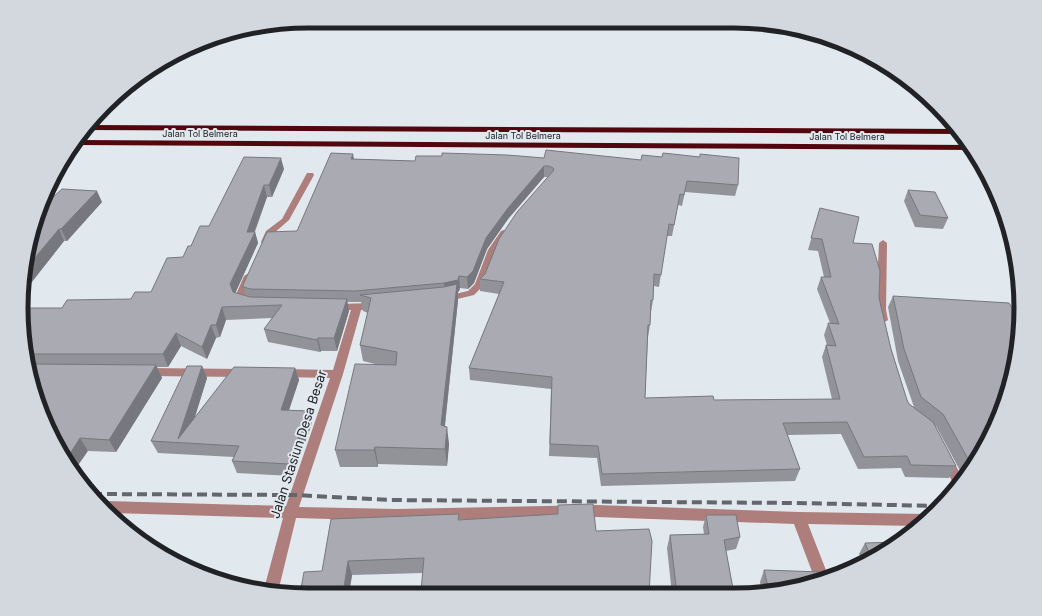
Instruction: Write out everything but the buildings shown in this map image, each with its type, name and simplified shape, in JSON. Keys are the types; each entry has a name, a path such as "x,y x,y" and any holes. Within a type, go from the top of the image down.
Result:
{"highway":[{"name":"Jalan Tol Belmera","path":"93,128 952,132"},
{"name":"Jalan Tol Belmera","path":"82,143 964,148"}],"street":[{"path":"261,250 269,233 285,220 310,175"},
{"path":"437,300 471,293 479,285 493,250 509,226"},
{"path":"883,243 881,310 886,332"},
{"path":"252,270 240,297 242,302 254,305"},
{"path":"326,307 357,308 381,305"},
{"name":"Jalan Stasiun Desa Besar","path":"272,586 291,511 337,374 357,308"},
{"path":"133,372 251,373"},
{"path":"274,373 337,374"},
{"path":"942,451 956,478"},
{"path":"111,507 397,514 596,511 799,518 918,520"},
{"path":"799,518 821,574"}],"railway":[{"path":"98,494 295,495 390,500 794,503 932,506"}]}
